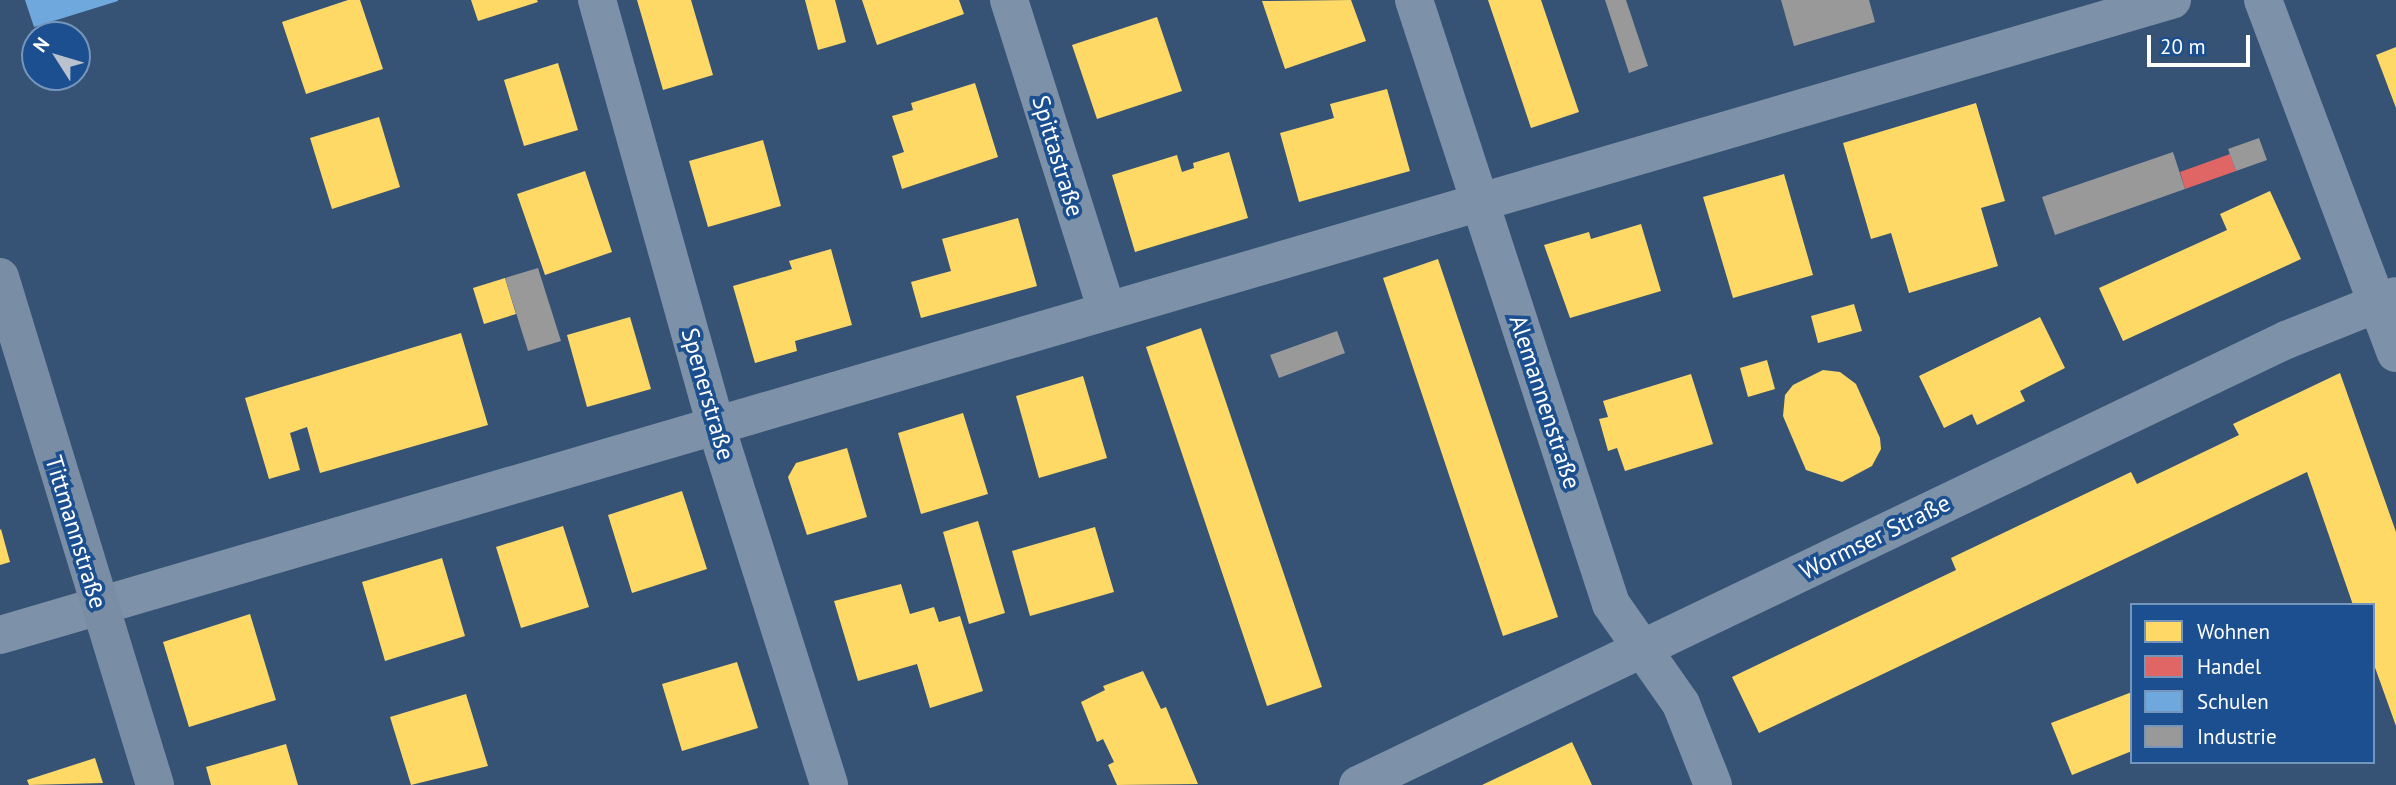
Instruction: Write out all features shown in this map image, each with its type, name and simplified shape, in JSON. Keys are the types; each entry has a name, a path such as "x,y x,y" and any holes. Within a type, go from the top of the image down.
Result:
{"street":[{"name":"Spenerstraße","path":"597,0 716,426 830,785"},
{"name":"Spittastraße","path":"1009,0 1107,311"},
{"name":"Alemannenstraße","path":"1414,0 1611,604 1681,704 1713,785"},
{"path":"0,635 2172,0"},
{"path":"2263,0 2387,300 2396,353"},
{"name":"Tittmannstraße","path":"0,277 98,606 155,785"},
{"name":"Wormser Straße","path":"1358,785 2286,340 2387,300"}],"building: Wohnen":[{"path":"348,0 360,0 383,69 306,94 282,22"},
{"path":"471,0 537,0 538,2 478,21"},
{"path":"637,0 691,0 713,75 663,90"},
{"path":"805,0 835,0 846,42 818,50"},
{"path":"862,0 959,0 964,14 877,45"},
{"path":"1351,0 1366,41 1285,69 1262,1"},
{"path":"1488,0 1541,0 1579,112 1531,128"},
{"path":"1157,17 1182,91 1097,119 1072,45"},
{"path":"2396,47 2396,108 2376,55"},
{"path":"558,63 578,130 524,146 504,80"},
{"path":"975,83 998,157 902,189 892,156 904,152 892,116 913,110 911,103"},
{"path":"1387,89 1410,171 1299,202 1280,133 1334,118 1330,104"},
{"path":"1976,103 2005,201 1981,208 1998,266 1909,293 1891,233 1871,239 1843,143"},
{"path":"379,117 400,187 332,209 310,138"},
{"path":"763,140 781,206 708,227 689,161"},
{"path":"1229,152 1248,218 1135,252 1112,175 1177,155 1182,172 1194,168 1193,163"},
{"path":"585,171 612,252 545,275 517,194"},
{"path":"1784,174 1813,275 1733,298 1703,197"},
{"path":"2270,191 2301,259 2123,341 2099,288 2227,230 2220,214"},
{"path":"1018,218 1037,286 921,318 911,282 951,271 942,239"},
{"path":"1641,224 1661,291 1570,318 1544,245 1589,232 1591,239"},
{"path":"831,249 852,325 795,341 797,351 755,363 733,286 792,269 789,261"},
{"path":"1438,259 1558,617 1503,636 1383,278"},
{"path":"505,278 516,314 484,324 473,288"},
{"path":"1854,304 1862,331 1818,343 1811,316"},
{"path":"630,317 651,389 587,407 567,335"},
{"path":"2040,317 2065,368 2020,391 2025,401 1977,425 1972,414 1944,428 1919,376"},
{"path":"1201,328 1322,687 1267,706 1146,347"},
{"path":"461,333 488,425 320,473 307,427 290,433 300,470 269,479 245,398"},
{"path":"1767,360 1775,389 1748,397 1740,368"},
{"path":"1823,370 1840,372 1856,384 1880,438 1881,449 1872,466 1842,482 1806,470 1783,416 1785,395 1793,385"},
{"path":"2340,373 2396,532 2396,726 2375,668 2375,603 2352,603 2307,472 1759,733 1732,677 1956,570 1951,558 2131,472 2137,484 2239,435 2233,424"},
{"path":"1691,374 1713,444 1625,471 1617,448 1608,451 1599,419 1608,417 1603,401"},
{"path":"1083,376 1107,458 1039,478 1016,396"},
{"path":"963,413 988,494 921,514 898,433"},
{"path":"847,448 867,517 807,535 788,477 796,463"},
{"path":"682,491 707,569 632,593 608,515"},
{"path":"978,521 1005,613 969,624 943,532"},
{"path":"563,526 589,607 521,628 496,547"},
{"path":"1095,527 1114,592 1030,616 1012,551"},
{"path":"0,530 10,562 0,565"},
{"path":"442,558 465,636 385,661 362,582"},
{"path":"901,584 910,614 934,607 939,622 960,616 983,691 930,708 917,664 858,681 834,601"},
{"path":"250,614 276,700 189,727 163,642"},
{"path":"737,662 758,728 682,751 662,684"},
{"path":"1143,671 1161,709 1166,707 1198,784 1117,785 1108,765 1114,762 1103,739 1097,742 1081,702 1105,690 1103,686"},
{"path":"2130,693 2130,752 2072,775 2051,723"},
{"path":"466,694 488,766 411,785 390,717"},
{"path":"1572,742 1592,785 1482,785"},
{"path":"286,744 298,785 211,785 206,767"},
{"path":"95,758 103,783 29,785 27,780"}],"building: Handel":[{"path":"2230,154 2236,171 2185,189 2180,172"}],"building: Schulen":[{"path":"25,0 118,0 53,21 32,21"}],"building: Industrie":[{"path":"1605,0 1626,0 1648,66 1629,73"},
{"path":"1781,0 1869,0 1875,22 1794,46"},
{"path":"2259,138 2267,160 2236,171 2228,149"},
{"path":"2173,152 2185,189 2055,235 2042,197"},
{"path":"538,268 561,341 528,351 505,278"},
{"path":"1337,331 1345,353 1279,378 1270,355"}]}
